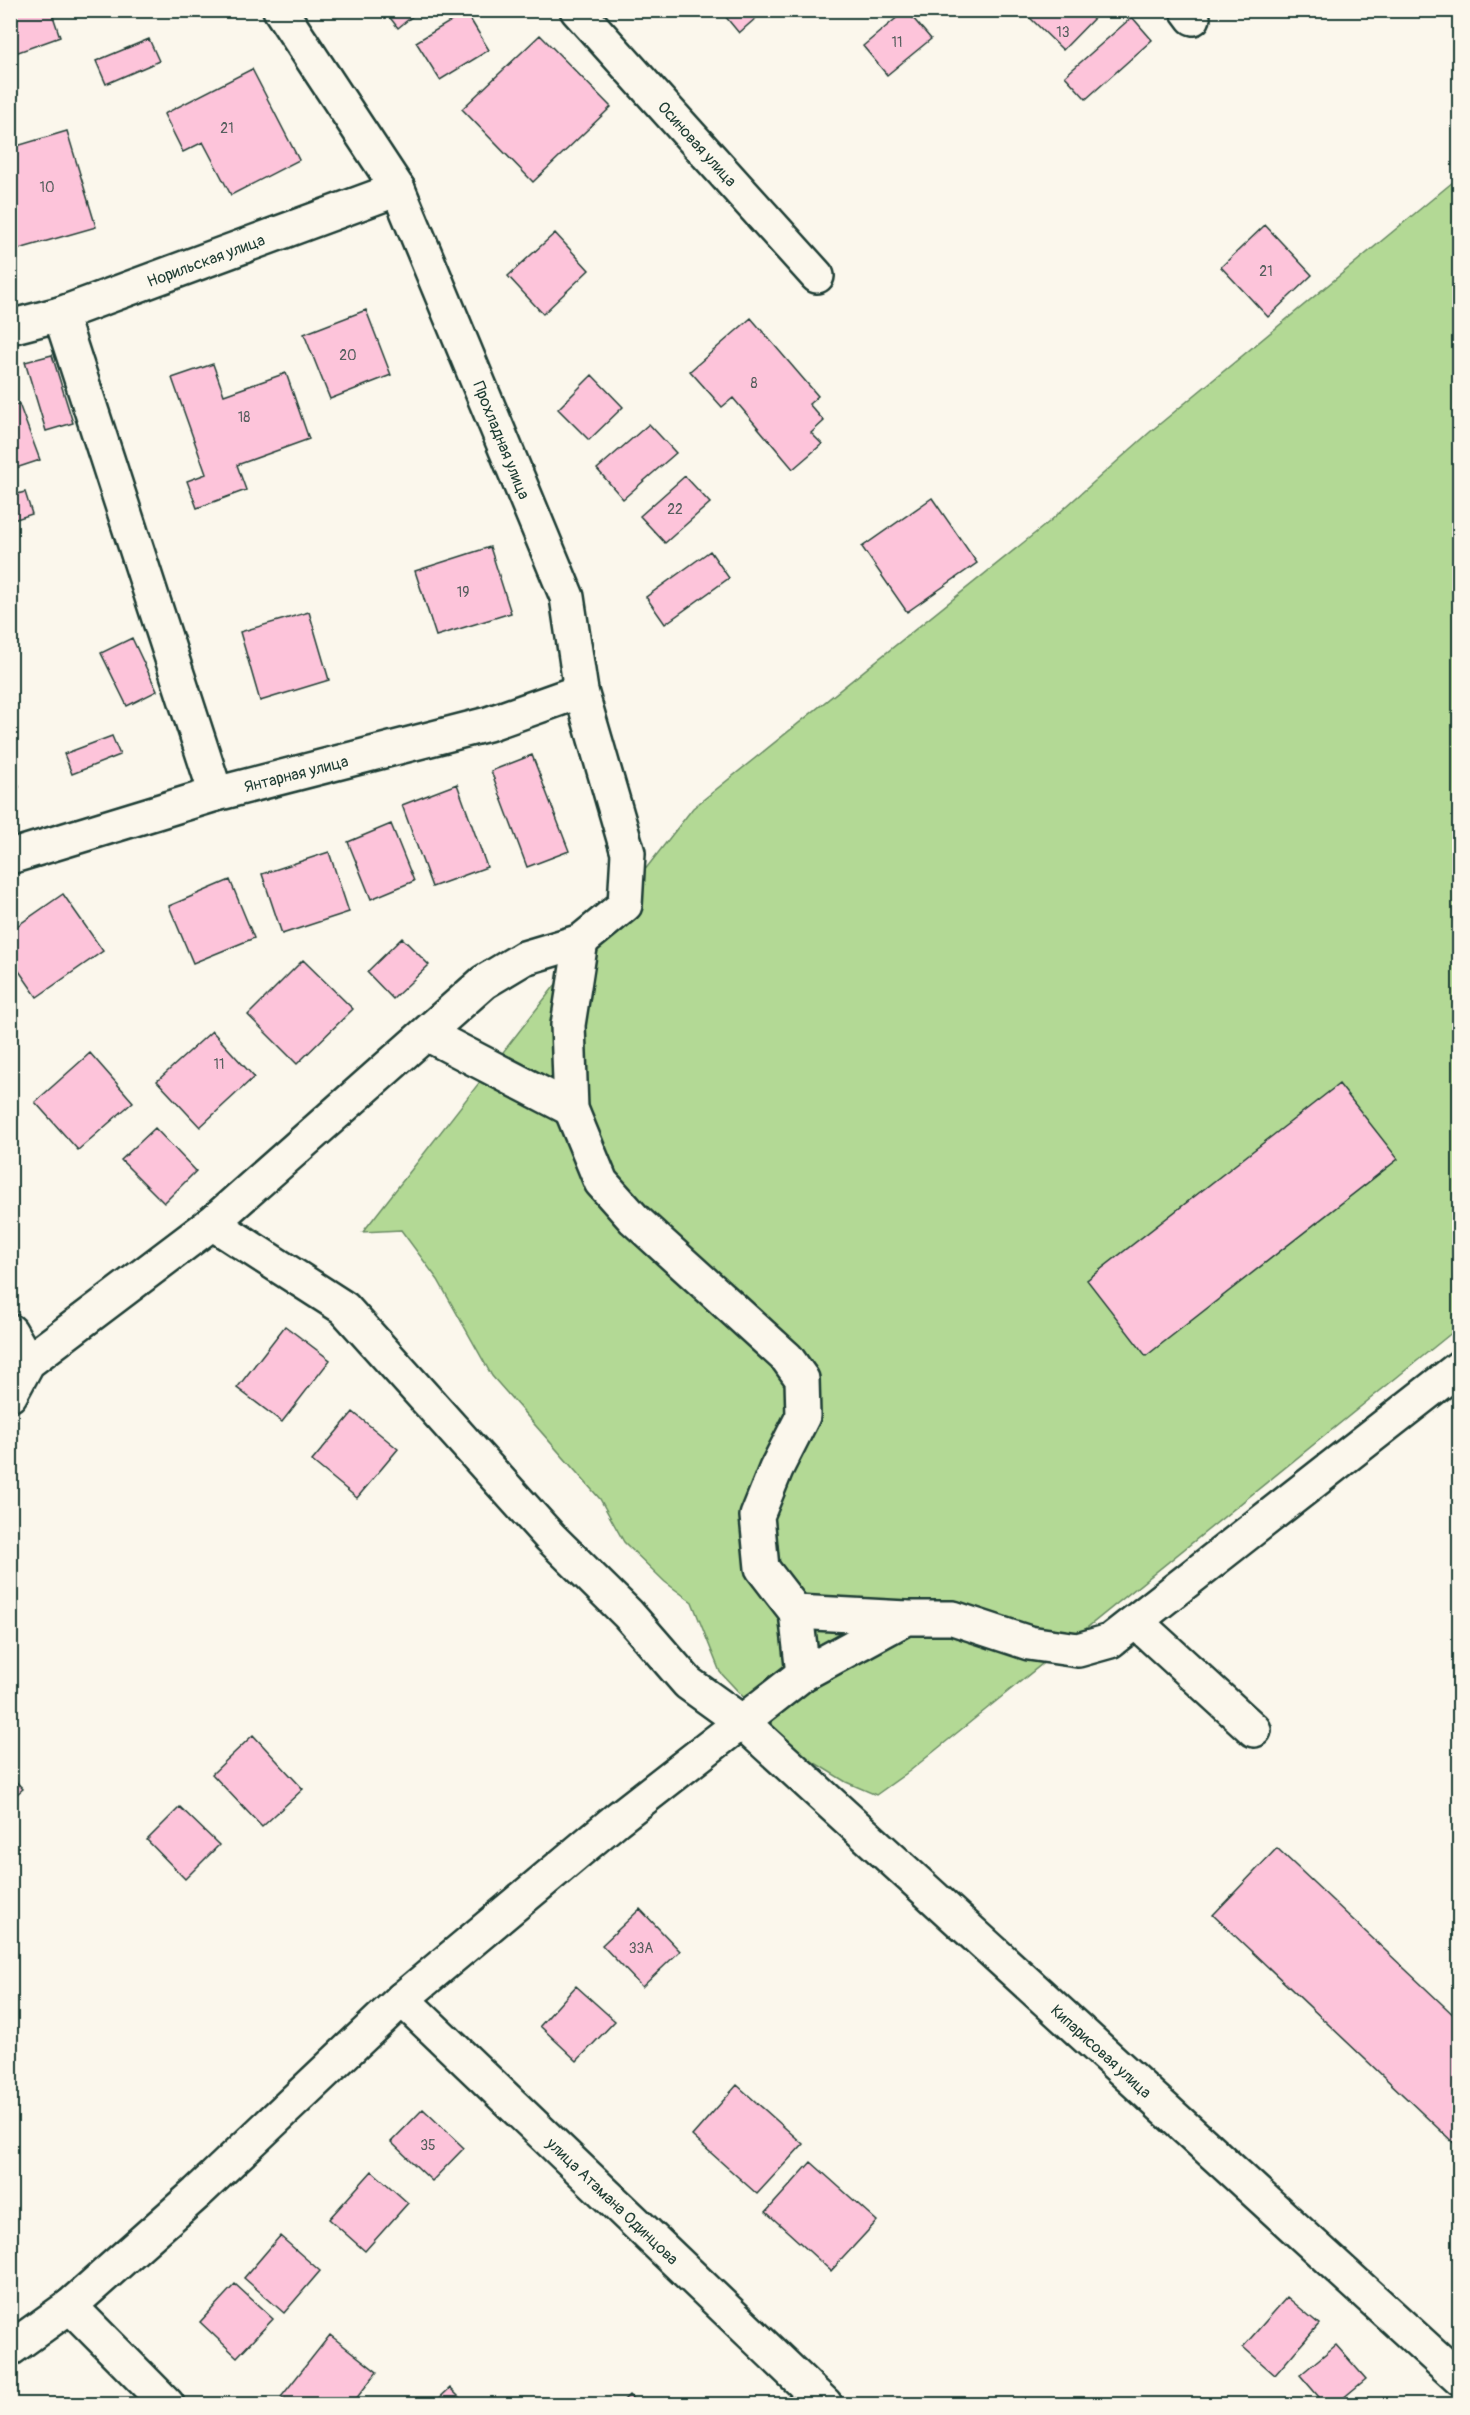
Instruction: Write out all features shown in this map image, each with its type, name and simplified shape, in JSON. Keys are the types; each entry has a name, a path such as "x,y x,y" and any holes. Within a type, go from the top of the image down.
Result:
{"street":[{"name":"Прохладная улица","path":"280,10 398,189 567,597 581,691 628,853 626,905 581,941"},
{"name":"Осиновая улица","path":"578,10 817,276"},
{"name":"Норильская улица","path":"10,327 60,314 398,189"},
{"path":"60,314 216,794"},
{"name":"Янтарная улица","path":"10,857 216,794 488,724 581,691"},
{"path":"10,1395 28,1362 212,1223 484,982 524,958 581,941 568,1025 571,1109 601,1182 634,1219 787,1358 802,1379 803,1416 776,1469 757,1516 762,1568 796,1612 803,1674"},
{"path":"427,1034 571,1109"},
{"name":"Кипарисовая улица","path":"212,1223 344,1308 550,1537 628,1614 688,1683 742,1722 1460,2379"},
{"path":"10,1331 28,1362"},
{"path":"796,1612 953,1618 1029,1643 1078,1650 1110,1641 1460,1367"},
{"path":"10,2349 70,2306 197,2193 402,1999 616,1820 803,1674 906,1618"},
{"path":"1136,1622 1254,1730"},
{"name":"улица Атамана Одинцова","path":"402,1999 825,2404"},
{"path":"70,2306 167,2404"}],"green space":[{"path":"1459,177 1459,1327 911,1770 876,1795 846,1782 792,1749 720,1672 692,1602 665,1582 624,1542 600,1499 492,1376 438,1280 401,1230 363,1232 693,808 1049,522 1150,432"}],"building":[{"path":"10,10 51,10 60,37 10,55"},
{"path":"384,10 420,10 398,28"},
{"path":"720,10 765,10 739,33"},
{"path":"906,10 931,39 887,75 863,46"},
{"path":"1028,10 1102,10 1063,50 1025,13"},
{"path":"466,12 489,50 440,80 416,42"},
{"path":"1132,17 1152,40 1086,99 1065,76"},
{"path":"540,35 611,107 533,182 462,109"},
{"path":"149,39 159,61 106,84 96,61"},
{"path":"252,69 299,160 231,195 203,142 183,152 164,114"},
{"path":"67,131 96,227 12,251 10,148"},
{"path":"1265,225 1312,275 1268,317 1221,267"},
{"path":"555,233 589,270 543,314 508,276"},
{"path":"366,310 391,375 330,399 304,334"},
{"path":"751,318 818,396 809,404 824,421 811,433 822,444 793,469 733,398 722,407 690,371"},
{"path":"52,355 73,423 46,431 25,362"},
{"path":"213,364 224,395 286,373 309,439 237,465 246,490 197,508 187,481 206,474 172,378"},
{"path":"592,375 623,407 589,440 558,409"},
{"path":"19,404 40,460 10,470 10,407"},
{"path":"649,424 676,453 623,499 597,469"},
{"path":"685,476 710,503 665,543 640,516"},
{"path":"25,492 32,514 10,521 10,496"},
{"path":"932,498 977,563 907,612 862,547"},
{"path":"490,547 511,613 436,636 415,571"},
{"path":"710,551 729,578 665,624 646,597"},
{"path":"309,612 329,680 260,701 240,632"},
{"path":"132,638 157,691 127,706 101,653"},
{"path":"112,736 120,755 72,774 64,754"},
{"path":"532,755 569,851 527,867 491,771"},
{"path":"10,760 19,787 10,790"},
{"path":"457,784 487,867 432,887 402,805"},
{"path":"391,824 414,881 371,899 348,842"},
{"path":"329,852 349,912 282,934 262,874"},
{"path":"230,880 254,938 193,963 169,906"},
{"path":"63,894 103,951 37,997 10,958 10,931"},
{"path":"402,938 429,965 393,999 367,972"},
{"path":"303,960 353,1009 297,1064 248,1015"},
{"path":"212,1031 254,1077 200,1127 157,1081"},
{"path":"90,1053 133,1102 78,1150 35,1102"},
{"path":"1339,1084 1398,1159 1146,1356 1087,1280"},
{"path":"155,1128 196,1171 164,1203 121,1160"},
{"path":"285,1326 330,1360 282,1422 237,1388"},
{"path":"353,1412 398,1449 357,1498 312,1461"},
{"path":"253,1735 303,1789 262,1827 212,1774"},
{"path":"10,1775 23,1789 10,1800"},
{"path":"180,1807 219,1845 185,1879 147,1840"},
{"path":"1277,1848 1460,2021 1460,2149 1213,1915"},
{"path":"640,1909 680,1951 642,1987 602,1945"},
{"path":"576,1986 615,2021 577,2061 540,2026"},
{"path":"10,2041 17,2048 10,2054"},
{"path":"737,2085 803,2144 757,2194 692,2136"},
{"path":"423,2109 464,2148 432,2181 391,2142"},
{"path":"811,2162 877,2221 831,2271 766,2212"},
{"path":"372,2171 408,2203 365,2251 329,2219"},
{"path":"280,2236 320,2271 284,2313 244,2278"},
{"path":"235,2284 273,2319 237,2357 200,2322"},
{"path":"1287,2297 1319,2324 1275,2375 1243,2347"},
{"path":"330,2335 377,2372 352,2404 291,2404 281,2397"},
{"path":"1336,2345 1366,2379 1336,2404 1325,2404 1300,2375"},
{"path":"450,2388 466,2404 433,2404"},
{"path":"629,2395 638,2404 620,2404"}]}
